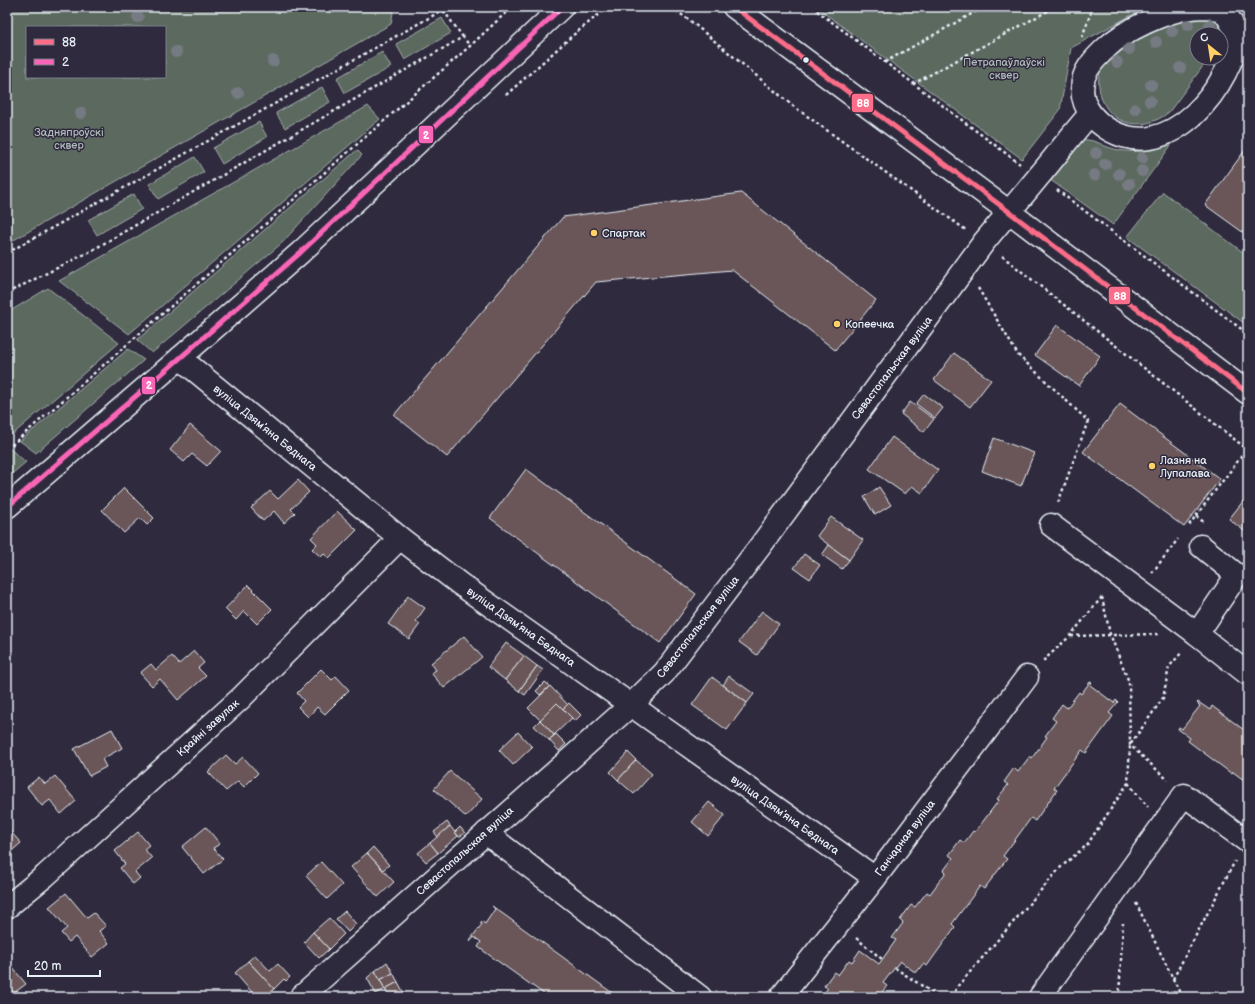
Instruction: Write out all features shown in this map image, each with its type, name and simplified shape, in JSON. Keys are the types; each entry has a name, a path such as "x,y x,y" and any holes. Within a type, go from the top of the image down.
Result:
{"street":[{"path":"7,507 301,252 562,7"},
{"path":"734,7 1008,211 1248,393"},
{"path":"1191,8 1224,8 1233,24 1238,39 1232,58 1223,77 1211,95 1197,111 1179,126 1164,134 1148,138 1131,137 1116,134 1102,126 1090,114 1085,102 1082,88 1084,76 1092,61 1111,43 1136,28 1176,12 1191,8"},
{"name":"Севастопальская вуліца","path":"301,997 631,705 664,673 761,545 984,242 1008,211 1090,114"},
{"name":"вуліца Дзямʼяна Беднага","path":"180,358 400,538 460,584 874,878"},
{"path":"1051,525 1248,674"},
{"name":"Крайні завулак","path":"7,907 45,876 241,698 400,538"},
{"path":"1197,634 1237,575 1201,546"},
{"name":"Ганчарная вуліца","path":"781,997 874,878 1027,677"},
{"path":"1040,997 1184,795 1247,842"},
{"path":"486,833 700,997"}],"path":[{"path":"426,7 443,9 470,46"},
{"path":"7,449 470,46 512,7"},
{"path":"572,36 608,7"},
{"path":"671,7 688,19 792,106 984,242 1248,449 1185,530"},
{"path":"885,62 984,7"},
{"path":"913,84 1054,7"},
{"path":"7,253 443,9"},
{"path":"7,293 89,252 463,37"},
{"path":"966,268 1018,355 1088,421 1051,525"},
{"path":"1138,590 1181,535"},
{"path":"1027,677 1070,636 1119,576"},
{"path":"952,997 957,987 1061,867 1087,845 1128,783 1130,745 1129,682 1110,634 1102,596"},
{"path":"1070,636 1110,634 1197,634"},
{"path":"1130,745 1163,698 1169,667 1197,634"},
{"path":"1130,745 1184,795"},
{"path":"1128,783 1163,824"},
{"path":"1173,979 1247,842"},
{"path":"1125,879 1182,997"},
{"path":"1119,997 1123,918"},
{"path":"838,924 882,959"},
{"path":"895,968 938,997"}],"green space":[{"name":"Задняпроўскі сквер","path":"7,7 394,7 391,24 12,241 7,240"},
{"name":"Петрапаўлаўскі сквер","path":"816,7 1146,7 1071,48 1060,110 1022,159"},
{"path":"1193,16 1219,18 1220,26 1189,26 1189,66 1203,66 1169,112 1158,119 1147,123 1136,124 1125,122 1115,117 1107,109 1102,99 1099,86 1100,73 1103,66 1122,48 1144,33"},
{"path":"442,18 451,33 405,60 396,44"},
{"path":"382,52 391,67 345,93 337,78"},
{"path":"322,87 330,102 285,128 276,113"},
{"path":"368,106 380,119 129,334 59,281"},
{"path":"259,122 267,137 222,164 213,148"},
{"path":"1081,139 1094,141 1106,147 1124,151 1157,149 1172,144 1113,225 1049,179"},
{"path":"357,150 362,155 282,243 152,353 137,340"},
{"path":"195,157 204,172 158,199 149,184"},
{"path":"1163,192 1248,256 1248,326 1127,237"},
{"path":"134,194 142,209 97,235 88,220"},
{"path":"48,288 119,343 12,435 7,431 7,313"},
{"path":"128,349 144,360 36,453 20,441"},
{"path":"10,449 26,462 7,478 7,452"}],"building":[{"path":"1248,146 1248,236 1205,205"},
{"path":"741,193 876,300 835,350 732,270 596,282 447,457 394,415 563,217"},
{"path":"1057,325 1100,356 1079,386 1035,355"},
{"path":"954,353 991,380 970,407 934,380"},
{"path":"924,394 943,408 935,418 916,404"},
{"path":"910,402 934,419 924,432 901,414"},
{"name":"Лазня на Лупалава","path":"1120,404 1220,479 1184,527 1083,452"},
{"path":"190,425 221,451 207,466 192,454 184,462 170,450"},
{"path":"892,437 938,470 922,493 912,486 905,494 869,469"},
{"path":"994,438 1034,453 1021,486 982,471"},
{"path":"526,469 696,594 660,643 490,518"},
{"path":"298,480 309,492 291,509 295,513 284,523 274,511 263,521 251,508 270,491 278,499"},
{"path":"879,487 891,505 875,515 864,497"},
{"path":"124,488 154,518 147,525 140,518 124,533 102,510"},
{"path":"1248,495 1248,534 1229,519"},
{"path":"337,511 357,530 329,558 324,554 321,557 312,549 317,544 311,538"},
{"path":"831,517 863,540 849,560 817,536"},
{"path":"829,545 849,560 842,569 822,555"},
{"path":"804,554 820,565 810,579 794,568"},
{"path":"248,585 272,609 257,624 244,611 236,620 225,609"},
{"path":"408,596 425,608 416,621 420,624 409,639 388,624"},
{"path":"762,611 779,624 757,655 739,642"},
{"path":"464,636 482,657 444,688 431,673 436,670 431,663"},
{"path":"506,643 524,656 505,680 488,667"},
{"path":"194,651 204,663 198,668 206,676 178,700 160,679 152,686 140,673 151,664 156,670 172,656 179,664"},
{"path":"524,656 537,666 519,691 505,680"},
{"path":"537,666 543,670 525,695 519,691"},
{"path":"321,669 332,680 336,676 349,690 325,714 317,707 308,717 298,707 304,701 297,693"},
{"path":"729,676 754,694 747,703 723,685"},
{"path":"712,677 747,703 727,730 692,705"},
{"path":"545,682 550,686 540,695 536,691"},
{"path":"1090,682 1092,683 1090,685 1114,703 1116,700 1118,702 1109,713 1113,716 1086,753 1082,750 1054,788 1057,790 1035,821 1031,818 1003,856 1007,859 984,889 980,886 952,924 955,927 927,966 923,964 916,973 900,961 883,983 887,986 878,997 821,997 828,988 824,986 834,972 838,975 849,960 852,962 860,950 879,964 896,940 892,938 903,923 900,920 911,905 915,907 927,892 930,894 946,872 944,870 953,858 949,855 960,840 964,843 973,831 975,832 999,800 997,799 1008,785 1004,782 1014,768 1018,772 1030,756 1032,758 1056,721 1052,718 1062,704 1067,708 1079,692 1081,694"},
{"path":"550,686 568,705 563,709 557,703 540,720 528,708"},
{"path":"1198,702 1210,710 1212,706 1248,733 1246,737 1248,738 1248,783 1233,772 1232,774 1188,741 1190,738 1178,729 1179,727 1182,729 1200,706 1197,703"},
{"path":"557,703 572,718 554,735 540,720"},
{"path":"569,703 581,715 575,721 563,709"},
{"path":"540,720 554,735 549,740 534,726"},
{"path":"112,729 122,748 102,759 106,767 89,776 74,749"},
{"path":"518,732 532,747 513,765 499,750"},
{"path":"556,734 566,744 559,751 549,740"},
{"path":"628,752 636,760 618,780 610,772"},
{"path":"226,755 235,764 243,757 258,773 244,787 238,781 226,791 208,772"},
{"path":"636,760 652,774 634,794 618,780"},
{"path":"450,771 482,799 466,817 434,789"},
{"path":"55,776 76,801 61,814 50,800 42,806 27,787 39,777 45,784"},
{"path":"709,802 725,815 708,836 692,822"},
{"path":"447,822 450,826 438,837 434,832"},
{"path":"450,826 458,836 438,853 430,843"},
{"path":"206,827 220,844 213,848 223,859 204,874 182,847"},
{"path":"460,827 465,833 459,837 455,832"},
{"path":"7,828 21,843 7,855"},
{"path":"138,832 149,845 144,849 152,858 135,872 140,878 133,884 120,868 125,864 115,851"},
{"path":"430,843 438,853 426,862 418,853"},
{"path":"373,847 389,865 383,870 367,853"},
{"path":"367,853 394,882 378,897 351,867"},
{"path":"321,862 342,885 327,899 306,876"},
{"path":"66,893 87,918 94,913 106,926 99,931 109,943 92,957 75,937 69,942 61,933 67,928 49,907"},
{"path":"492,906 618,997 548,997 478,947 481,942 474,937 471,941 470,940 482,924 480,923 482,921 485,924 495,909"},
{"path":"345,911 356,924 348,932 336,919"},
{"path":"329,918 344,934 329,949 313,932"},
{"path":"313,932 329,949 319,958 304,942"},
{"path":"255,955 270,971 278,964 290,977 286,981 284,979 274,989 248,961"},
{"path":"7,961 26,984 14,993 8,986 7,987"},
{"path":"248,961 274,989 265,997 256,997 235,973"},
{"path":"387,962 393,973 380,980 375,971"},
{"path":"375,971 385,989 376,994 367,978"},
{"path":"393,973 398,982 385,989 380,980"},
{"path":"398,982 406,997 389,997 385,989"}],"transit line":[{"name":"2","path":"7,507 301,252 562,7"},
{"name":"88","path":"734,7 1008,211 1248,393"}],"place":[{"name":"Спартак","path":"594,233"},
{"name":"Копеечка","path":"837,324"},
{"name":"Лазня на Лупалава","path":"1152,466"}]}
